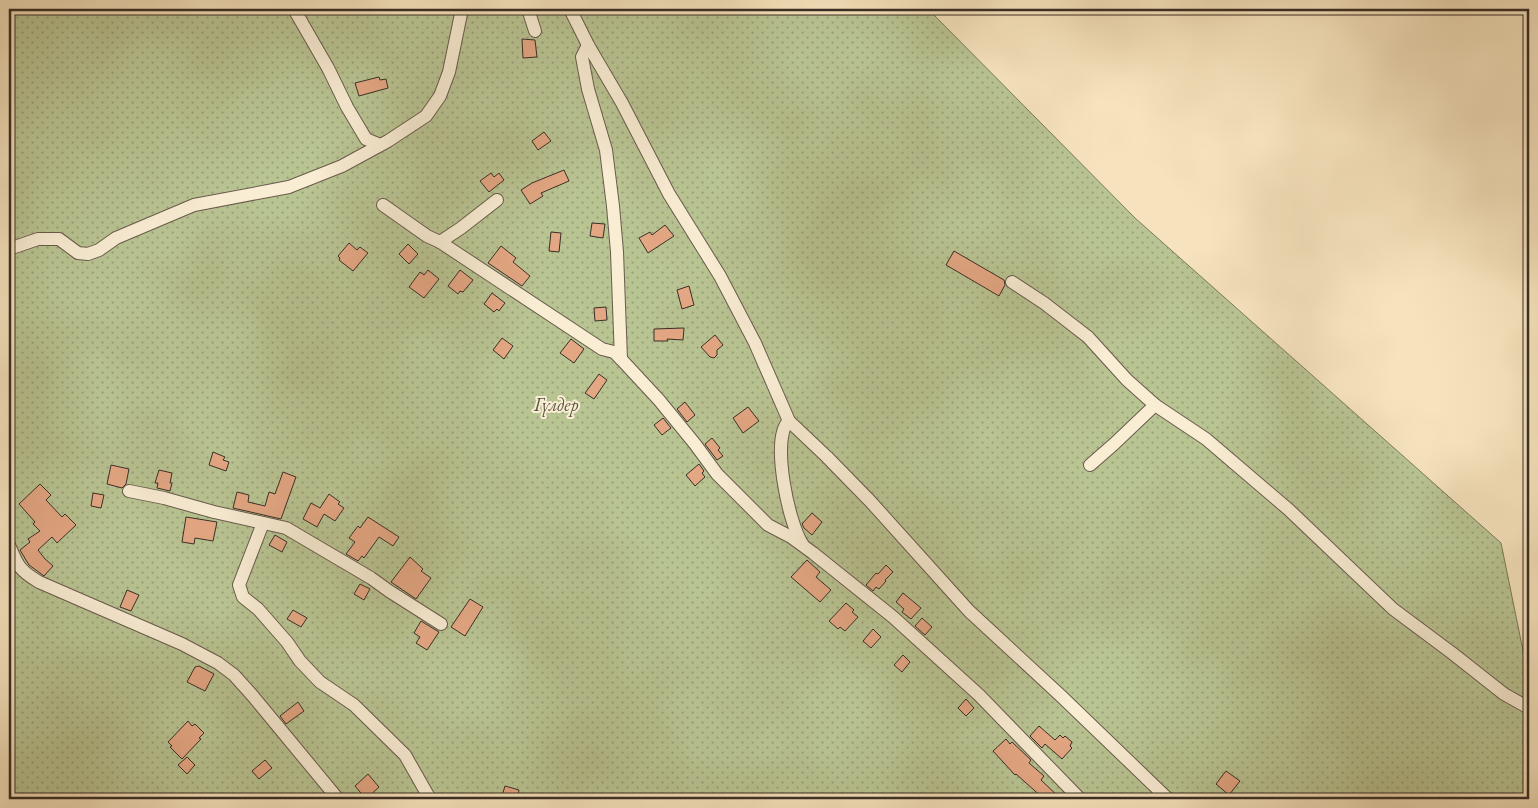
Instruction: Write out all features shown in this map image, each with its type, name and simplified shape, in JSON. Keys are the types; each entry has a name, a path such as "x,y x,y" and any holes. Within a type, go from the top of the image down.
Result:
{"street":[{"path":"294,9 366,139 380,145"},
{"path":"9,249 38,239 59,239 78,253 88,254 99,250 116,238 194,205 289,186 342,166 426,116 440,96 450,72 462,9"},
{"path":"528,9 535,31"},
{"path":"570,9 670,194 720,276 755,342 789,421 870,501 968,611 1061,696 1168,799"},
{"path":"588,45 582,57 588,89 608,159 617,252 622,359"},
{"path":"440,242 497,200"},
{"path":"383,205 427,236 440,242 602,349 614,352 659,400 717,474 768,524 791,537 893,617 979,695 1080,799"},
{"path":"1012,282 1044,302 1088,337 1127,380 1155,405 1206,439 1281,502 1393,609 1504,694 1529,708"},
{"path":"1090,465 1155,405"},
{"path":"789,421 785,424 781,444 782,471 792,521 797,537 804,547"},
{"path":"130,491 286,528 371,578 441,624"},
{"path":"263,523 239,585 243,597 258,609 287,642 300,661 320,682 354,705 405,756 430,799"},
{"path":"9,545 14,559 23,572 39,582 182,644 218,663 234,675 258,701 338,799"}],"green space":[{"name":"Гүлдер","path":"9,9 928,9 1135,218 1501,543 1529,680 1529,799 9,799"}],"building":[{"path":"522,39 535,40 537,57 523,58"},
{"path":"379,77 380,80 386,79 388,88 359,96 355,83"},
{"path":"544,132 551,141 538,150 532,141"},
{"path":"564,170 569,181 541,193 543,196 530,204 521,190 532,183"},
{"path":"491,173 494,177 499,173 504,180 489,192 480,181"},
{"path":"592,223 605,224 603,238 590,236"},
{"path":"665,225 674,236 648,253 639,238 650,232 652,235"},
{"path":"551,232 561,233 559,252 549,251"},
{"path":"349,243 357,250 360,247 368,253 353,271 339,260 338,256"},
{"path":"408,244 418,254 409,264 399,254"},
{"path":"501,246 516,258 513,262 530,276 522,286 488,263"},
{"path":"954,251 1004,280 1005,285 999,296 946,265"},
{"path":"428,270 439,279 424,298 409,287 420,272 424,275"},
{"path":"460,270 473,280 463,292 460,291 458,294 448,286"},
{"path":"689,286 694,305 682,309 677,290"},
{"path":"492,293 505,303 499,311 497,309 494,312 484,304"},
{"path":"606,307 607,320 595,321 594,308"},
{"path":"684,328 683,340 667,339 668,341 654,341 654,329"},
{"path":"715,335 723,345 717,350 717,355 714,358 710,357 701,347"},
{"path":"502,338 513,346 504,359 493,350"},
{"path":"571,339 584,349 574,363 560,353"},
{"path":"599,374 607,380 594,399 585,393"},
{"path":"685,402 695,415 687,422 677,409"},
{"path":"748,407 759,421 743,433 733,418"},
{"path":"663,418 671,428 662,435 654,425"},
{"path":"712,438 720,448 718,450 723,456 717,460 705,444"},
{"path":"213,452 225,457 223,460 229,462 226,471 209,465"},
{"path":"699,464 704,471 702,473 705,477 695,486 686,475"},
{"path":"111,465 129,469 126,484 122,488 107,484"},
{"path":"159,470 172,473 170,491 157,488 158,483 155,483"},
{"path":"283,472 296,477 281,519 233,508 237,492 249,495 248,502 265,506 269,492 275,494"},
{"path":"40,484 51,495 46,500 62,517 65,514 76,525 57,543 52,537 38,550 53,566 44,576 29,565 20,550 30,542 28,539 40,531 33,524 35,522 19,504"},
{"path":"93,493 104,495 101,508 91,506"},
{"path":"329,494 340,502 338,504 344,508 335,521 324,514 317,527 303,519 311,503 320,508"},
{"path":"812,513 822,522 812,535 802,524"},
{"path":"186,517 217,522 213,541 195,538 194,544 182,542"},
{"path":"368,517 399,537 393,546 379,537 364,558 362,556 358,561 346,554 355,542 349,538"},
{"path":"275,535 287,542 282,552 269,545"},
{"path":"410,557 423,569 421,571 431,578 416,599 391,582"},
{"path":"807,560 820,572 816,577 831,590 820,602 791,577"},
{"path":"886,565 893,572 879,589 876,587 873,591 866,585"},
{"path":"360,584 370,589 364,600 354,594"},
{"path":"127,590 139,595 131,611 120,607"},
{"path":"903,593 921,608 911,619 902,612 904,609 896,602"},
{"path":"470,599 483,607 465,636 451,627"},
{"path":"846,603 854,610 852,612 858,617 845,631 840,627 838,629 829,621"},
{"path":"293,610 307,618 301,627 287,619"},
{"path":"922,618 932,627 925,635 915,626"},
{"path":"421,621 439,632 427,650 416,643 420,637 414,633"},
{"path":"873,629 881,637 871,648 863,641"},
{"path":"903,655 910,662 902,672 894,665"},
{"path":"199,666 214,674 205,691 187,682 195,667"},
{"path":"966,699 974,708 966,716 958,708"},
{"path":"298,702 304,711 286,724 280,716"},
{"path":"188,721 192,726 195,724 204,733 199,738 201,739 182,759 170,747 172,746 168,742"},
{"path":"1039,726 1055,740 1060,735 1063,738 1065,736 1072,742 1070,746 1072,748 1062,759 1045,744 1042,748 1030,736"},
{"path":"1006,739 1010,744 1012,742 1031,760 1029,763 1044,776 1041,780 1061,799 1044,799 1015,775 993,751"},
{"path":"187,757 195,765 187,774 178,765"},
{"path":"265,760 272,768 259,779 252,771"},
{"path":"1226,771 1240,781 1229,795 1216,784"},
{"path":"368,774 379,787 366,799 355,786"},
{"path":"505,786 519,790 517,799 501,799"}]}
